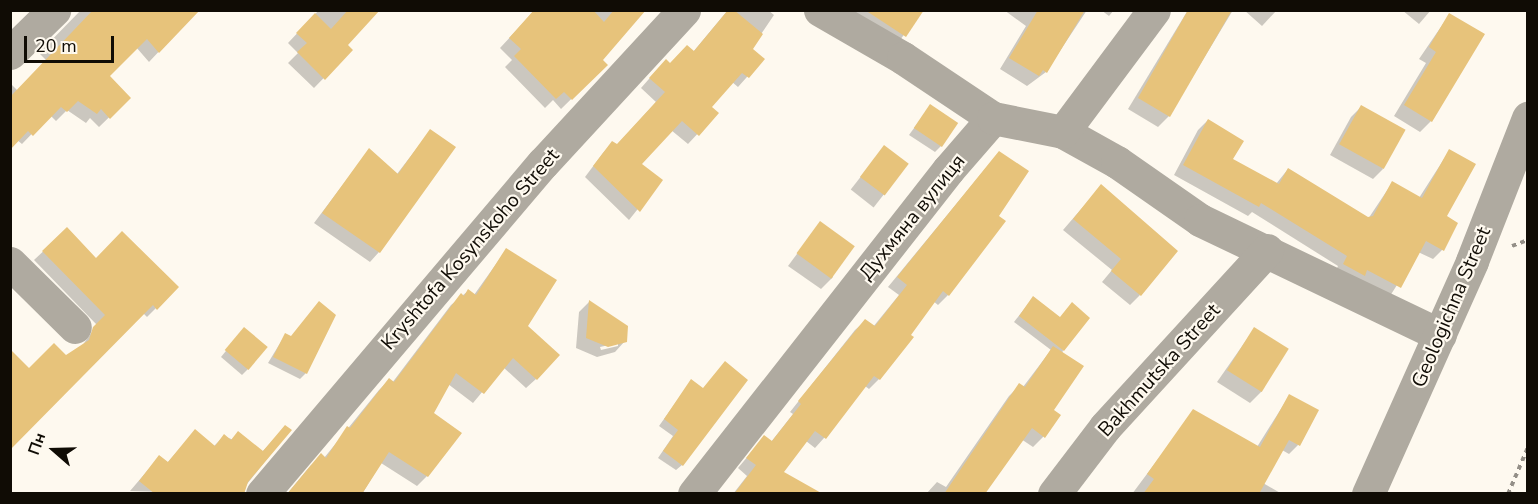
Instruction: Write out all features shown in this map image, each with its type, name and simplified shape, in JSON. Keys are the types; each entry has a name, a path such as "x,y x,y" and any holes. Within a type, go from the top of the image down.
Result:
{"street":[{"path":"10,53 54,10"},
{"name":"Kryshtofa Kosynskoho Street","path":"262,494 543,163 684,10"},
{"path":"820,10 903,58 993,118 1063,132 1117,162 1200,220 1267,250 1440,335"},
{"path":"1063,132 1154,10"},
{"name":"Духмяна вулиця","path":"694,494 948,170 993,118"},
{"name":"Geologichna Street","path":"1368,494 1440,335 1527,118"},
{"name":"Bakhmutska Street","path":"1054,494 1106,427 1267,250"},
{"path":"10,263 75,327"}],"path":[{"path":"1508,494 1527,447"}],"building":[{"path":"93,10 200,10 159,53 147,39 110,76 131,98 110,119 101,109 97,114 78,101 67,112 61,107 33,136 28,131 10,150 10,97"},
{"path":"348,10 380,10 348,45 353,50 325,80 297,52 307,43 296,33 315,13 331,29"},
{"path":"534,10 593,10 604,22 614,10 646,10 603,60 608,65 572,100 564,92 556,99 514,56 521,49 509,38"},
{"path":"728,10 734,10 763,34 753,49 765,59 749,78 742,73 712,107 719,113 699,136 682,121 642,164 663,180 640,212 593,166 612,141 617,144 665,92 649,78 666,59 670,63 687,45 694,51"},
{"path":"865,10 924,10 906,37"},
{"path":"1038,10 1085,10 1047,73 1043,70 1039,76 1009,58"},
{"path":"1188,10 1232,10 1170,117 1138,98"},
{"path":"1449,13 1485,34 1432,122 1404,105 1436,52 1429,47"},
{"path":"930,104 958,123 942,147 914,128"},
{"path":"1361,105 1406,130 1384,169 1339,144"},
{"path":"1208,119 1244,141 1233,159 1279,184 1288,168 1368,217 1373,216 1392,181 1422,198 1449,149 1476,164 1447,216 1458,223 1444,251 1426,241 1401,288 1367,270 1365,276 1343,264 1347,256 1261,203 1259,207 1183,165"},
{"path":"430,129 456,147 380,253 322,213 369,148 398,174"},
{"path":"884,145 909,164 885,196 860,177"},
{"path":"999,151 1029,171 999,216 1006,221 949,296 943,291 911,335 914,337 880,380 874,376 826,439 815,431 784,472 823,494 734,494 756,465 746,458 764,435 772,441 801,404 798,401 865,319 875,326 907,285 897,277"},
{"path":"1101,184 1178,251 1141,296 1111,271 1121,259 1073,219"},
{"path":"820,221 855,246 831,279 796,253"},
{"path":"67,227 96,258 122,231 179,287 157,310 153,305 10,450 10,349 29,368 54,343 66,355 89,340 93,327 105,315 42,251"},
{"path":"506,248 557,280 528,326 560,355 537,380 513,358 484,394 456,373 434,413 462,433 428,477 389,452 362,494 287,494 321,453 326,458 347,426 350,428 389,378 394,382 461,293 464,296 468,289 476,295"},
{"path":"1033,296 1060,317 1072,302 1090,318 1064,351 1019,316"},
{"path":"589,300 628,326 627,342 608,347 586,338"},
{"path":"319,301 336,315 307,374 273,357 285,333 291,336"},
{"path":"244,327 268,347 248,370 225,350"},
{"path":"1254,327 1289,349 1262,392 1227,370"},
{"path":"1053,346 1084,366 1054,410 1061,415 1045,438 1032,428 985,494 944,494 1019,383 1025,387"},
{"path":"725,361 748,380 683,466 663,451 678,430 664,419 691,379 703,388"},
{"path":"1289,394 1319,410 1300,446 1289,440 1259,494 1143,494 1154,479 1147,474 1193,409 1260,447"},
{"path":"285,425 292,430 248,482 244,494 155,494 139,481 159,455 168,462 195,429 215,446 224,434 231,440 238,431 263,451"}]}
